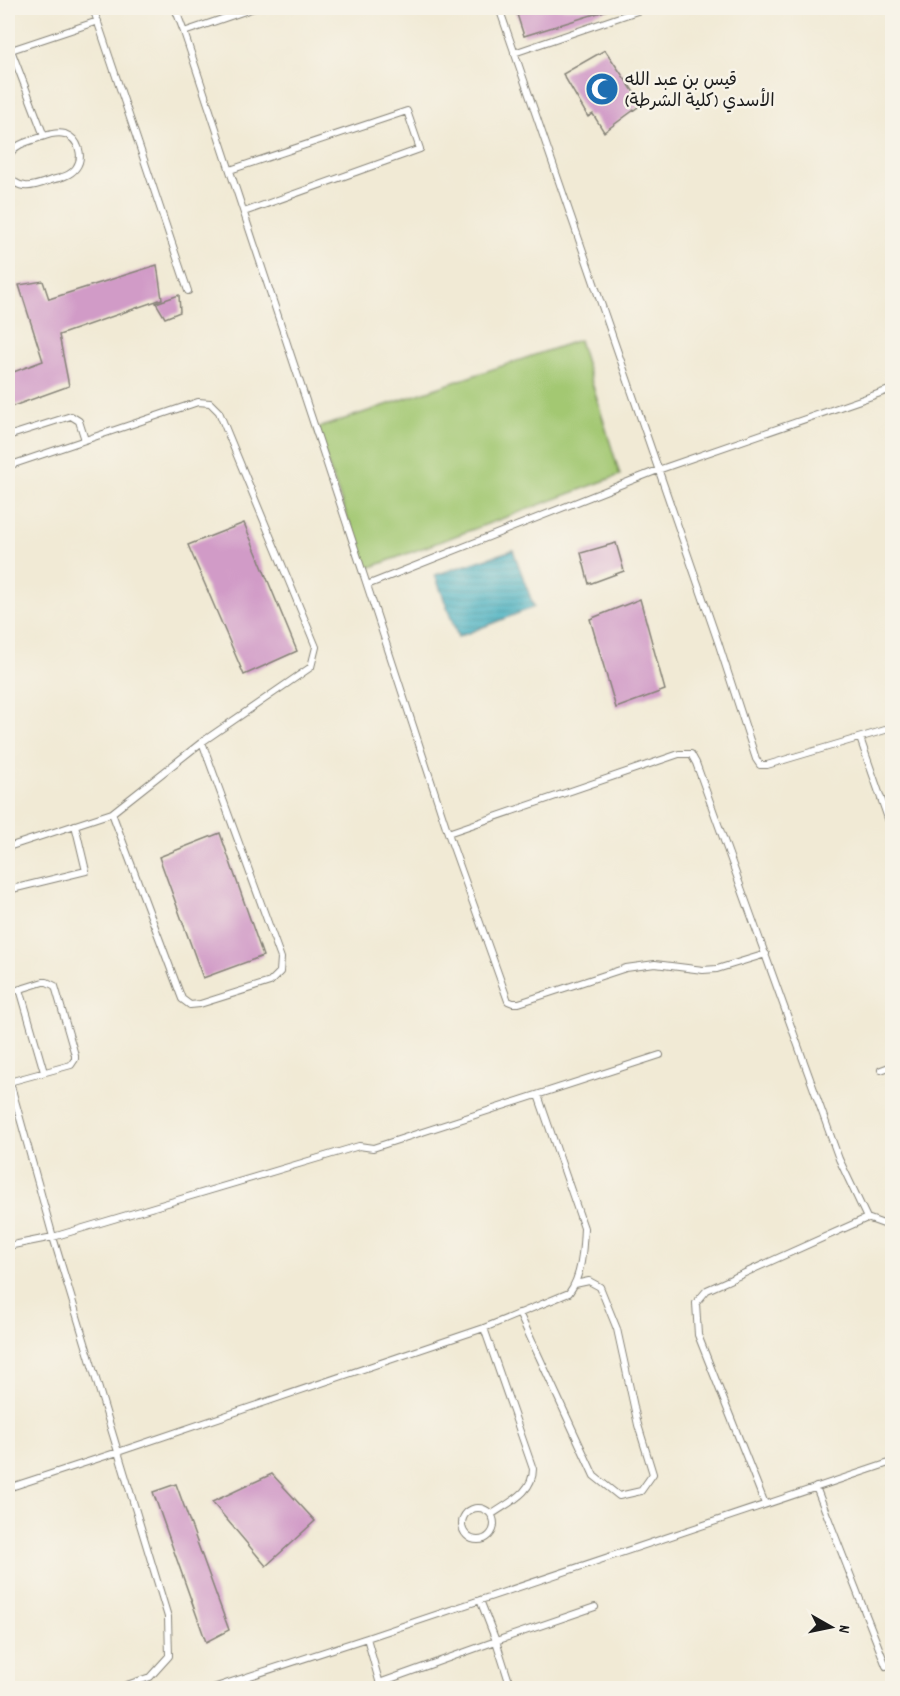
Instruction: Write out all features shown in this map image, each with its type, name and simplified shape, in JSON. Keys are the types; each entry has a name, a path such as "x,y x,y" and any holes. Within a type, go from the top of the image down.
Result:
{"lane":[{"path":"93,8 188,291"},
{"path":"175,8 448,833 508,1000 519,1003 626,968 655,964 710,970 766,954"},
{"path":"184,32 254,8"},
{"path":"499,8 718,642 756,759 760,765 767,765 892,728"},
{"path":"514,53 646,8"},
{"path":"44,136 9,51 98,21"},
{"path":"230,170 407,111 417,139 420,149 244,212"},
{"path":"8,157 10,151 17,145 57,133 66,134 74,140 79,148 80,158 77,167 70,174 31,187 22,187 14,183 8,173"},
{"path":"367,585 658,470 892,389"},
{"path":"8,466 198,402 210,404 219,412 316,646 311,667 202,742 112,813 8,847"},
{"path":"8,436 71,416 79,421 86,440"},
{"path":"860,738 892,830"},
{"path":"112,813 182,999 190,1005 200,1004 270,982 280,972 281,958 202,742"},
{"path":"448,833 679,754 691,754 766,954 838,1159 867,1218 892,1227"},
{"path":"8,890 86,872 75,825"},
{"path":"8,993 47,982 51,983 57,989 75,1055 71,1065 8,1078 53,1237 168,1617 169,1656 150,1677 118,1689"},
{"path":"20,989 44,1072"},
{"path":"8,1246 53,1237 359,1146 373,1148 660,1055"},
{"path":"881,1070 892,1066"},
{"path":"8,1488 484,1328 569,1293 576,1284 584,1244 584,1228 537,1095"},
{"path":"765,1504 698,1335 696,1303 707,1290 867,1218"},
{"path":"519,1313 594,1476 619,1496 641,1491 653,1474 638,1425 617,1329 600,1287 589,1281 576,1284"},
{"path":"484,1328 533,1469 531,1481 525,1492 491,1515"},
{"path":"213,1689 892,1462"},
{"path":"816,1487 885,1666"},
{"path":"482,1509 491,1515 494,1525 490,1535 474,1540 465,1534 462,1523 471,1510 482,1509"},
{"path":"480,1600 511,1689"},
{"path":"367,1638 380,1686 496,1641 595,1607"}],"green space":[{"path":"579,340 620,475 366,569 315,429"}],"water":[{"path":"513,550 534,607 458,637 435,575"}],"building":[{"path":"515,8 608,8 608,10 524,36"},
{"name":"قيس بن عبد الله الأسدي (كلية الشرطة)","path":"605,50 642,104 604,132 593,114 588,117 563,74"},
{"path":"157,265 162,299 59,335 69,386 8,408 8,374 43,361 19,285 43,281 49,299"},
{"path":"179,295 180,312 165,318 156,303"},
{"path":"244,523 297,651 244,675 188,545"},
{"path":"616,543 624,571 589,584 581,553"},
{"path":"640,599 665,690 616,708 590,619"},
{"path":"220,833 263,956 203,978 159,857"},
{"path":"272,1474 315,1521 266,1566 212,1502"},
{"path":"176,1484 229,1630 206,1642 153,1492"}],"place":[{"name":"قيس بن عبد الله الأسدي (كلية الشرطة)","path":"602,89"}]}
